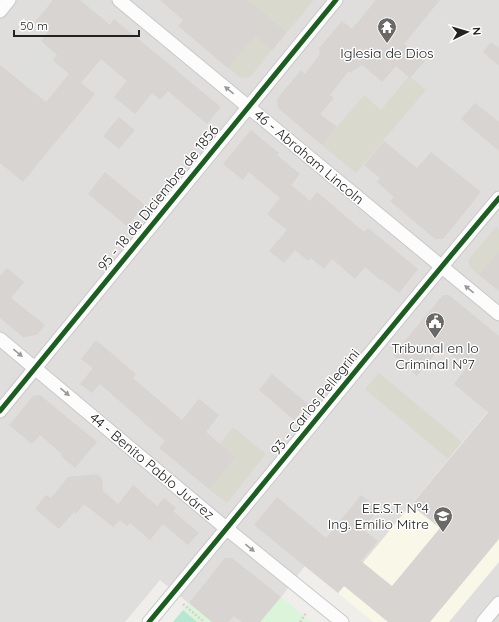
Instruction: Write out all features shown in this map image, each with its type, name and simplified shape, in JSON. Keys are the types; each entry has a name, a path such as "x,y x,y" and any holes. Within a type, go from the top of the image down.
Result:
{"street":[{"path":"0,11 9,0"},
{"name":"46 - Abraham Lincoln","path":"119,0 499,314"},
{"name":"95 - 18 de Diciembre de 1856","path":"0,411 336,0"},
{"name":"93 - Carlos Pellegrini","path":"149,622 499,198"},
{"name":"44 - Benito Pablo Juárez","path":"0,339 227,529 342,622"},
{"path":"483,622 499,603"}],"path":[{"path":"183,604 204,622"},
{"path":"300,622 306,613"}],"shaded area":[{"path":"0,0 499,0 499,622 374,622 305,566 262,622 212,622 160,580 125,622 0,622"},
{"path":"75,0 91,0 98,6 29,89 13,75"},
{"path":"247,0 314,0 287,32"},
{"name":"Iglesia de Dios","path":"356,4 440,73 426,90 342,21"},
{"path":"255,36 272,50 250,77 241,78 228,68"},
{"path":"409,76 426,90 356,173 322,145 364,95 381,110"},
{"path":"496,227 499,230 499,257 496,255 479,275 470,267 468,260"},
{"path":"379,373 462,442 448,459 365,389"},
{"name":"E.E.S.T. Nº4 Ing. Emilio Mitre","path":"499,398 499,562 449,622 373,622 338,593"},
{"path":"233,427 266,454 227,503 209,489 236,457 220,444"}],"green space":[{"path":"281,597 311,622 260,622"},
{"path":"189,603 212,622 173,622"},
{"path":"183,610 197,622 173,622"}],"building":[{"path":"53,0 80,0 110,25 114,19 221,107 207,124 168,91 160,100 152,93 135,114 114,97 127,81 101,59 81,83 95,94 23,182 0,163 0,65 46,102 69,74 53,60 57,55 41,41 48,32 35,22"},
{"path":"160,0 247,0 287,32 272,50 255,36 228,68 178,26 183,20"},
{"path":"376,0 440,0 404,44 425,61 410,78 396,66 382,82 362,65 351,72 348,72 330,95 334,98 320,114 337,127 322,145 278,108 277,99 301,70 305,74 320,54 319,48 342,21 352,29"},
{"path":"491,42 499,48 499,66 483,52"},
{"path":"475,103 499,122 499,151 461,119"},
{"path":"119,117 135,130 119,149 103,136"},
{"path":"251,130 279,153 277,155 300,174 291,185 310,201 317,192 364,232 368,228 418,269 399,293 381,279 380,280 365,267 355,279 332,259 324,269 311,258 308,261 295,250 284,263 269,251 287,230 267,214 280,198 249,172 243,180 223,164"},
{"path":"384,141 417,168 431,152 481,192 443,239 435,239 390,201 394,197 377,182 380,178 364,165"},
{"path":"105,172 145,205 127,226 88,194"},
{"path":"499,251 499,291 479,275"},
{"path":"7,268 24,282 11,298 45,325 37,335 23,337 0,318 0,276"},
{"path":"443,295 449,295 499,336 499,539 430,622 388,622 344,586 338,593 254,525 277,497 326,538 361,495 378,509 362,529 378,541 361,561 392,586 440,528 411,505 488,412 454,384 467,367 441,347 417,376 393,355"},
{"path":"96,340 136,374 133,378 182,420 199,399 219,415 206,432 236,457 209,489 159,448 165,441 100,384 92,393 80,384 93,368 81,359"},
{"path":"272,374 308,404 294,420 259,390"},
{"path":"40,395 97,442 75,468 61,456 62,454 40,435 32,444 9,425 33,396"},
{"path":"97,474 102,478 103,491 118,504 133,485 157,506 164,498 176,508 173,511 199,533 188,545 163,524 150,540 130,523 127,526 120,520 113,527 84,504 76,514 74,512 59,529 35,509 46,495 51,498 68,477"},
{"path":"225,558 232,558 281,597 260,622 242,622 234,616 228,622 212,622 189,603"}],"cycle path":[{"path":"0,411 336,0"},
{"path":"149,622 499,198"}],"place":[{"name":"Iglesia de Dios","path":"387,44"},
{"name":"Tribunal en lo Criminal Nº7","path":"435,339"},
{"name":"E.E.S.T. Nº4 Ing. Emilio Mitre","path":"443,533"}]}
